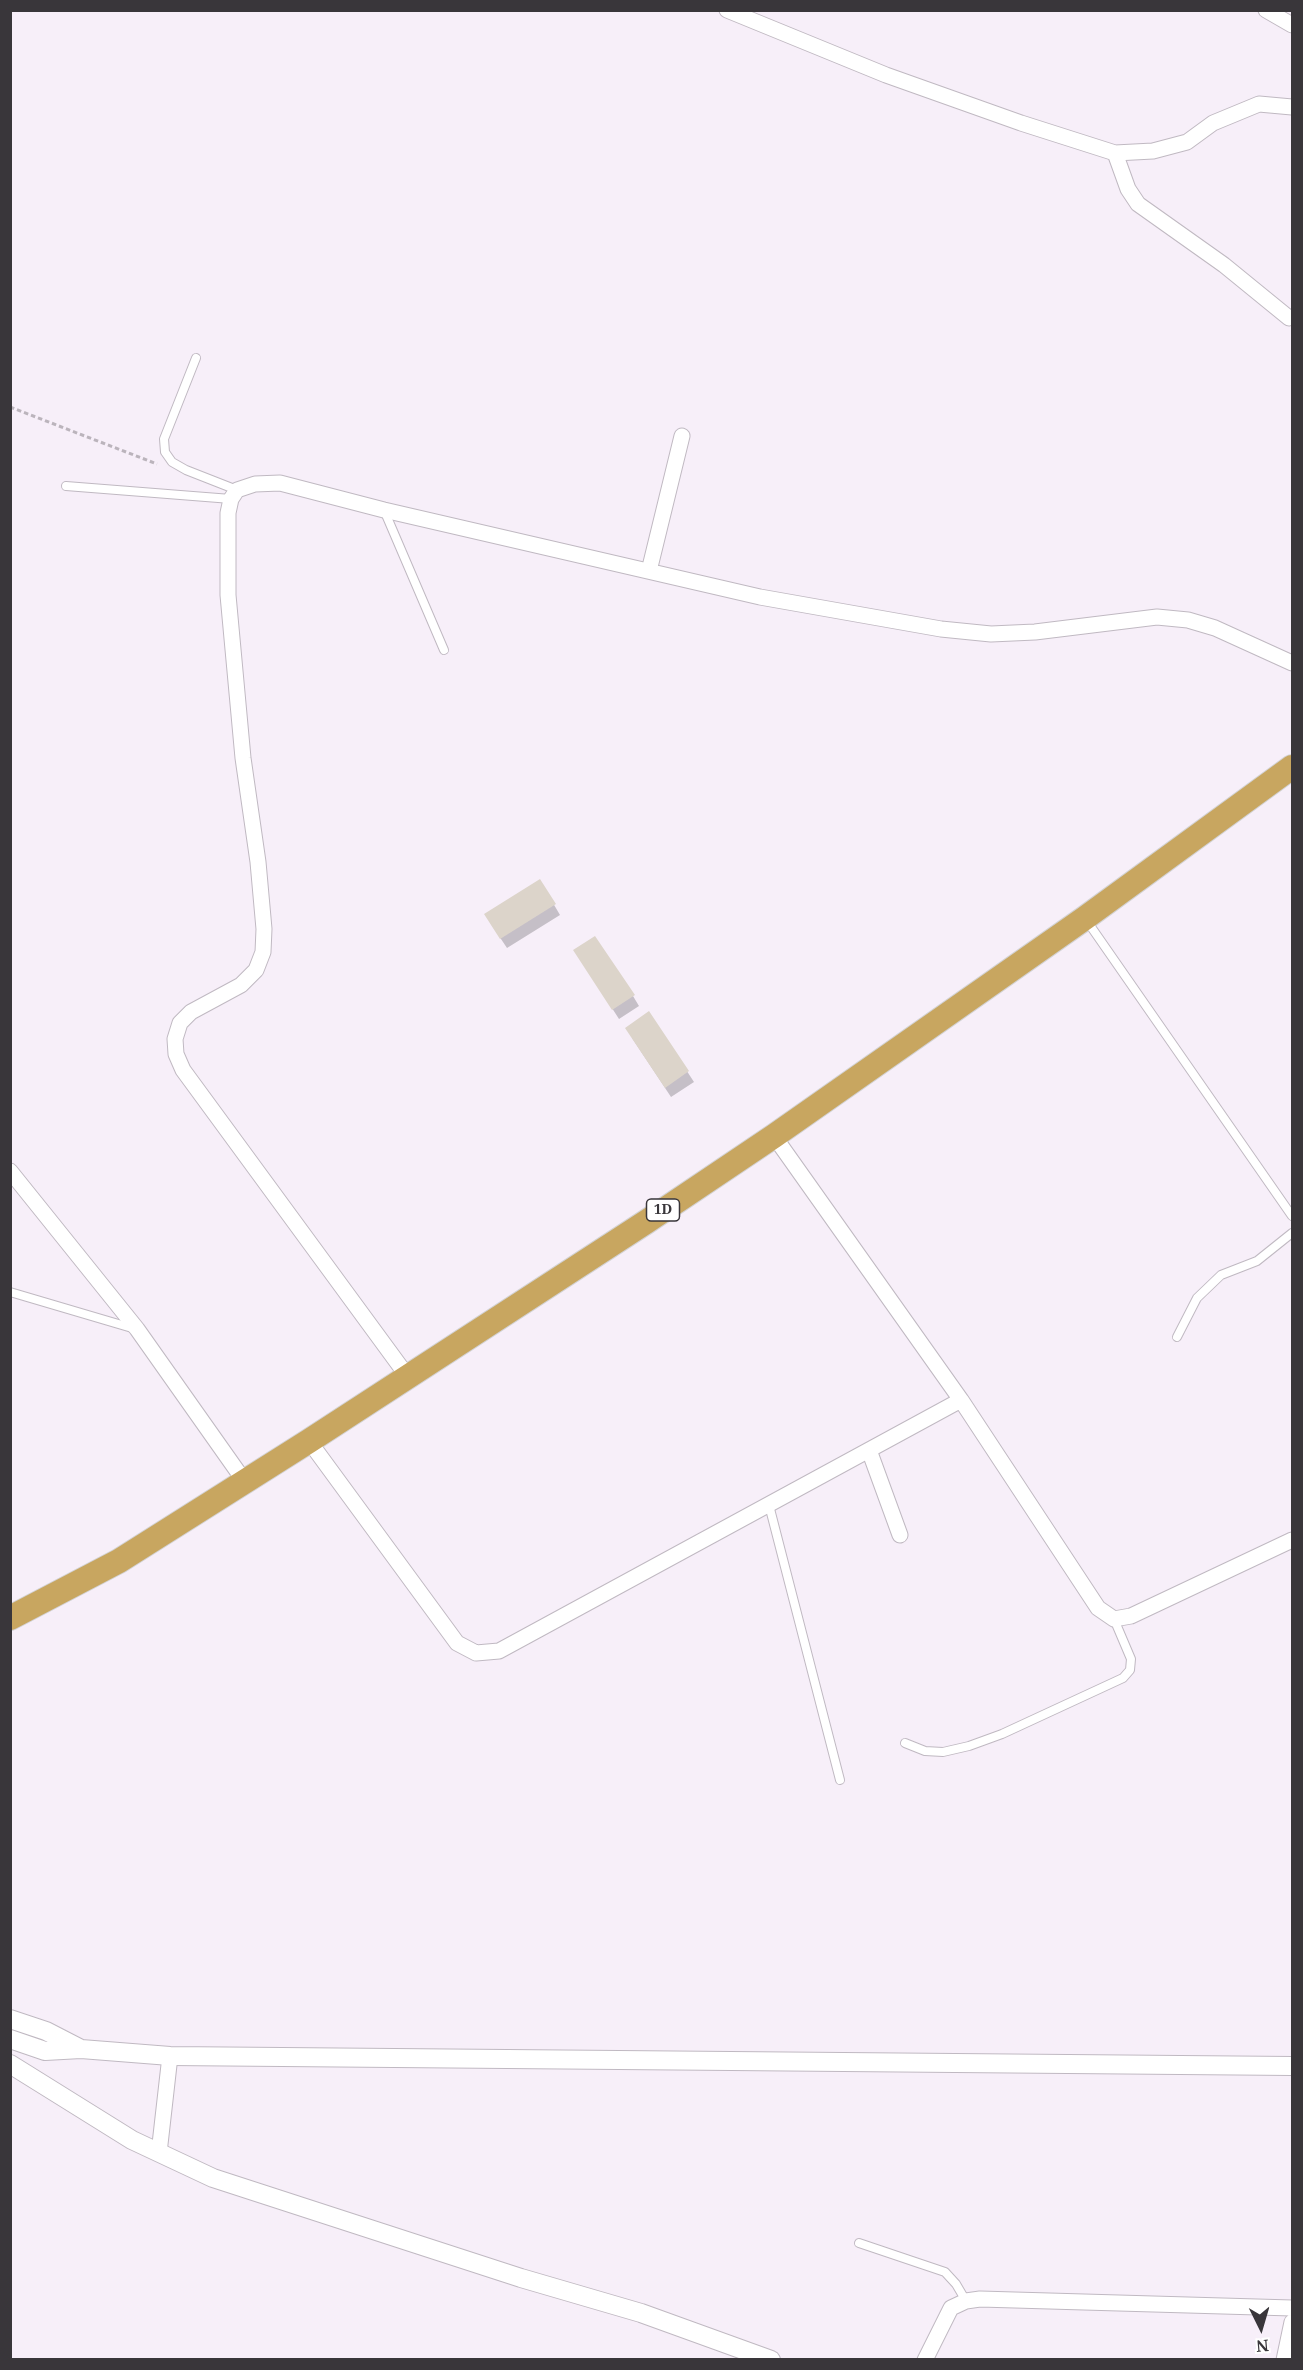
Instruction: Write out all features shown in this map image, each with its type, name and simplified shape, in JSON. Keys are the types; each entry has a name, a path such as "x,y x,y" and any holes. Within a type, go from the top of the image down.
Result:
{"highway":[{"name":"1D","path":"10,1618 119,1562 646,1222 774,1136 1085,918 1293,767"}],"street":[{"path":"727,10 886,75 1115,153 1153,151 1187,142 1213,123 1259,104 1293,107"},
{"path":"1266,10 1293,25"},
{"path":"1115,153 1128,189 1138,204 1224,265 1289,318"},
{"path":"649,572 682,436"},
{"path":"408,1377 183,1070 176,1054 175,1039 180,1023 191,1012 241,985 256,970 263,952 264,929 258,862 243,758 228,595 228,513 234,494 255,484 280,483 384,510 760,597 941,629 991,634 1035,632 1157,616 1188,620 1215,628 1293,663"},
{"path":"774,1136 961,1400 1098,1608 1114,1619 1131,1616 1293,1540"},
{"path":"10,1171 137,1329 245,1482"},
{"path":"309,1441 457,1642 476,1653 499,1651 961,1400"},
{"path":"868,1450 900,1535"},
{"path":"10,2019 46,2031 81,2049"},
{"path":"10,2039 45,2050 81,2049 170,2056 1293,2066"},
{"path":"159,2153 170,2056"},
{"path":"10,2064 132,2140 213,2178 521,2278 641,2313 771,2360"},
{"path":"925,2360 951,2308 966,2301 980,2299 1293,2308"},
{"path":"1284,2360 1293,2322"}],"lane":[{"path":"196,358 164,439 165,452 172,462 234,494"},
{"path":"66,486 234,494"},
{"path":"384,510 444,650"},
{"path":"1085,918 1293,1216"},
{"path":"1177,1337 1197,1298 1221,1275 1257,1261 1293,1233"},
{"path":"10,1292 137,1329"},
{"path":"769,1504 840,1780"},
{"path":"905,1743 925,1751 943,1752 969,1746 1002,1734 1123,1678 1130,1670 1131,1659 1114,1619"},
{"path":"859,2242 945,2272 956,2284 966,2301"}],"path":[{"path":"10,407 165,467 186,470"}],"building":[{"path":"540,879 556,904 500,939 484,914"},
{"path":"595,936 635,995 612,1010 573,950"},
{"path":"649,1011 689,1071 665,1088 625,1028"}]}
